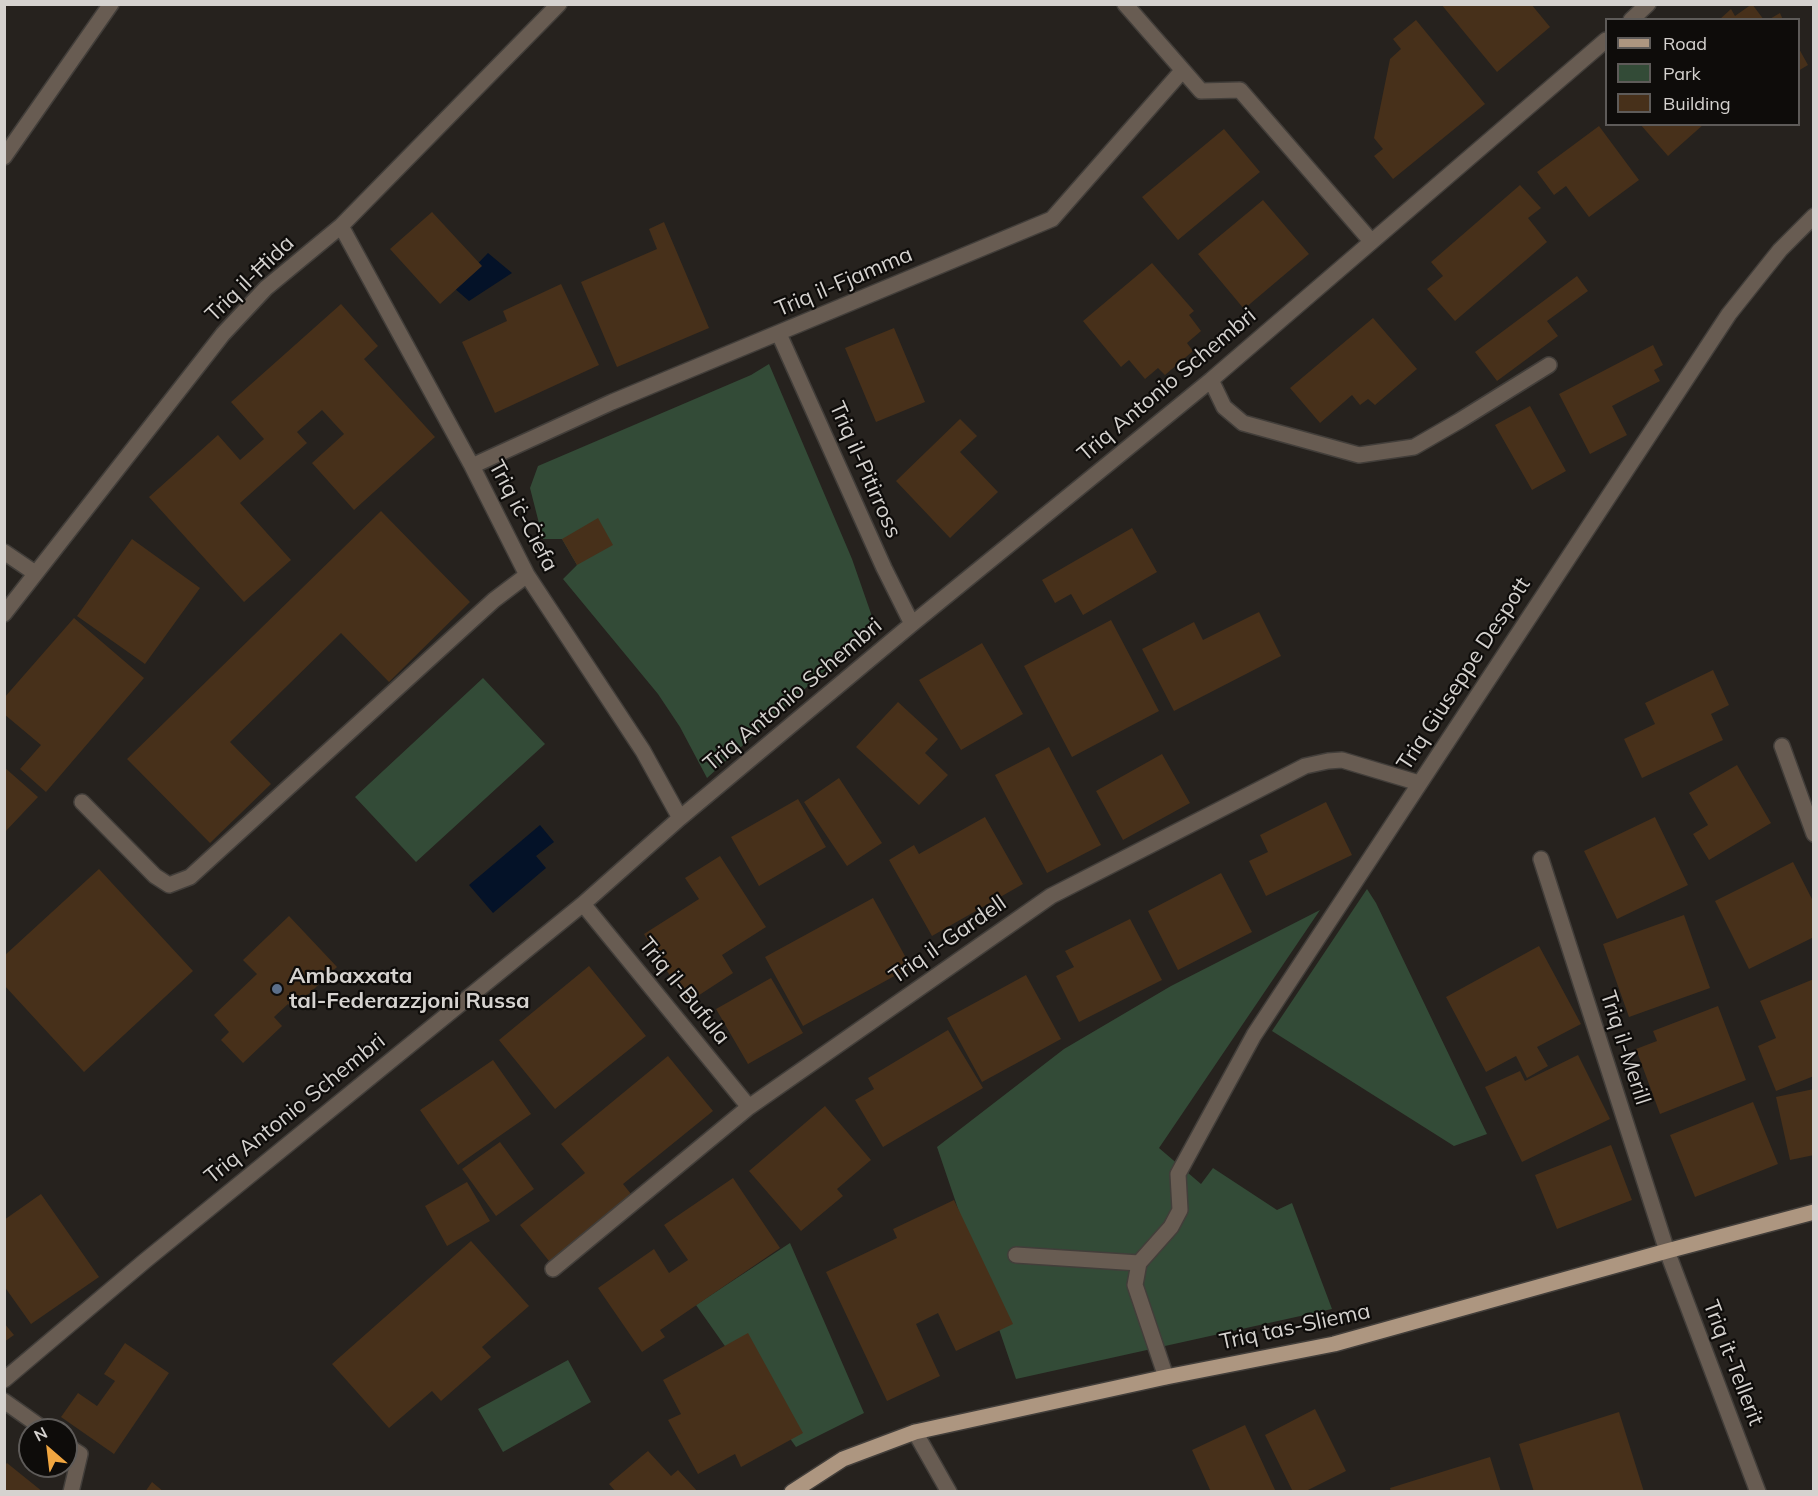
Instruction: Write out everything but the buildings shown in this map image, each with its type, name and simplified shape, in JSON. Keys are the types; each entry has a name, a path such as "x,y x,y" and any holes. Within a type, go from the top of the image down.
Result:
{"main road":[{"name":"Triq tas-Sliema","path":"792,1491 843,1459 915,1432 1166,1377 1334,1344 1814,1212"}],"street":[{"path":"4,157 111,4"},
{"name":"Triq il-Ħida","path":"4,614 223,334 266,288 341,226 559,4"},
{"path":"1125,4 1201,91 1240,90 1371,241"},
{"path":"1633,18 1648,4"},
{"name":"Triq Antonio Schembri","path":"4,1380 146,1260 583,904 680,818 912,624 1210,380 1605,41"},
{"name":"Triq il-Fjamma","path":"472,466 612,402 1053,219 1182,71"},
{"name":"Triq Giuseppe Despott","path":"1139,1263 1171,1227 1180,1210 1178,1174 1254,1035 1729,314 1780,250 1814,216"},
{"name":"Triq iċ-Ċiefa","path":"341,226 472,466 527,575 643,751 680,818"},
{"name":"Triq il-Pitirross","path":"779,334 884,568 912,624"},
{"path":"1210,380 1224,407 1244,423 1359,455 1414,447 1549,365"},
{"path":"4,552 34,573"},
{"path":"82,802 155,876 169,885 190,877 494,600 527,575"},
{"path":"1782,746 1814,834"},
{"name":"Triq il-Gardell","path":"553,1269 749,1107 1051,896 1305,766 1342,760 1419,783"},
{"name":"Triq il-Merill","path":"1540,859 1667,1251"},
{"name":"Triq il-Bufula","path":"583,904 749,1107"},
{"name":"Triq it-Tellerit","path":"1667,1251 1758,1491"},
{"path":"1016,1255 1139,1263 1135,1285 1166,1377"},
{"path":"4,1401 28,1418"},
{"path":"915,1432 949,1491"}],"green space":[{"path":"769,364 852,559 875,625 707,778 680,727 658,694 563,579 577,565 562,539 543,539 530,488 538,466 751,375"},
{"path":"483,678 545,744 416,862 355,797"},
{"path":"1367,889 1376,903 1487,1134 1454,1146 1272,1031"},
{"path":"1320,910 1159,1148 1201,1184 1213,1168 1277,1210 1292,1203 1332,1309 1016,1379 937,1147 1064,1049 1171,986"},
{"path":"790,1243 864,1413 796,1447 696,1305"},
{"path":"568,1360 591,1402 503,1452 478,1409"}],"water":[{"path":"488,253 512,273 469,301 454,288"},
{"path":"540,825 554,842 536,856 546,868 493,913 469,885"}],"place":[{"name":"Ambaxxata tal-Federazzjoni Russa","path":"277,989"}]}
